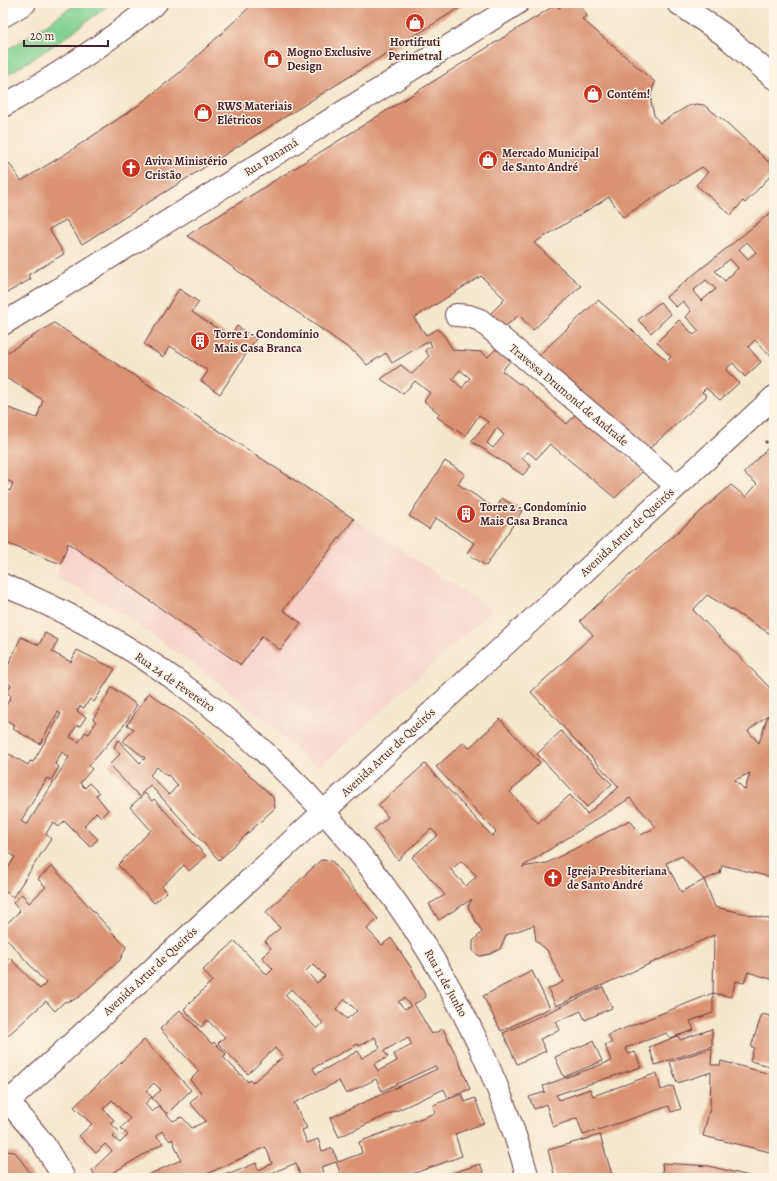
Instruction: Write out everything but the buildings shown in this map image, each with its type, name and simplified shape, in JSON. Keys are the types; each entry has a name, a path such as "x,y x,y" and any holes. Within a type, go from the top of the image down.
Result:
{"main road":[{"path":"3,16 25,3"},
{"path":"3,106 89,53 156,3"},
{"name":"Rua Panamá","path":"3,324 518,3"},
{"path":"678,3 723,34 774,78"},
{"path":"697,3 723,34"},
{"name":"Travessa Drumond de Andrade","path":"456,315 468,316 480,320 677,486"},
{"name":"Avenida Artur de Queirós","path":"5,1101 323,812 774,397"},
{"name":"Rua 24 de Fevereiro","path":"3,584 61,611 104,634 145,659 184,686 249,738 299,786 323,812"},
{"name":"Rua 11 de Junho","path":"323,812 345,836 381,882 410,923 442,975 464,1015 487,1063 507,1112 528,1178"},
{"path":"5,1101 43,1143 64,1178"}],"shaded area":[{"path":"181,405 492,610 328,760 320,765 313,764 252,709 200,669 115,609 78,588 55,578 113,429 160,449"}],"green space":[{"path":"77,3 111,3 58,42 3,77 3,52 33,34"}],"place":[{"name":"Hortifruti Perimetral","path":"415,23"},
{"name":"Mogno Exclusive Design","path":"273,59"},
{"name":"Contém!","path":"593,94"},
{"name":"RWS Materiais Elétricos","path":"203,113"},
{"name":"Mercado Municipal de Santo André","path":"488,160"},
{"name":"Aviva Ministério Cristão","path":"131,168"},
{"name":"Torre 1 - Condomínio Mais Casa Branca","path":"200,341"},
{"name":"Torre 2 - Condomínio Mais Casa Branca","path":"466,514"},
{"name":"Igreja Presbiteriana de Santo André","path":"553,878"}]}
